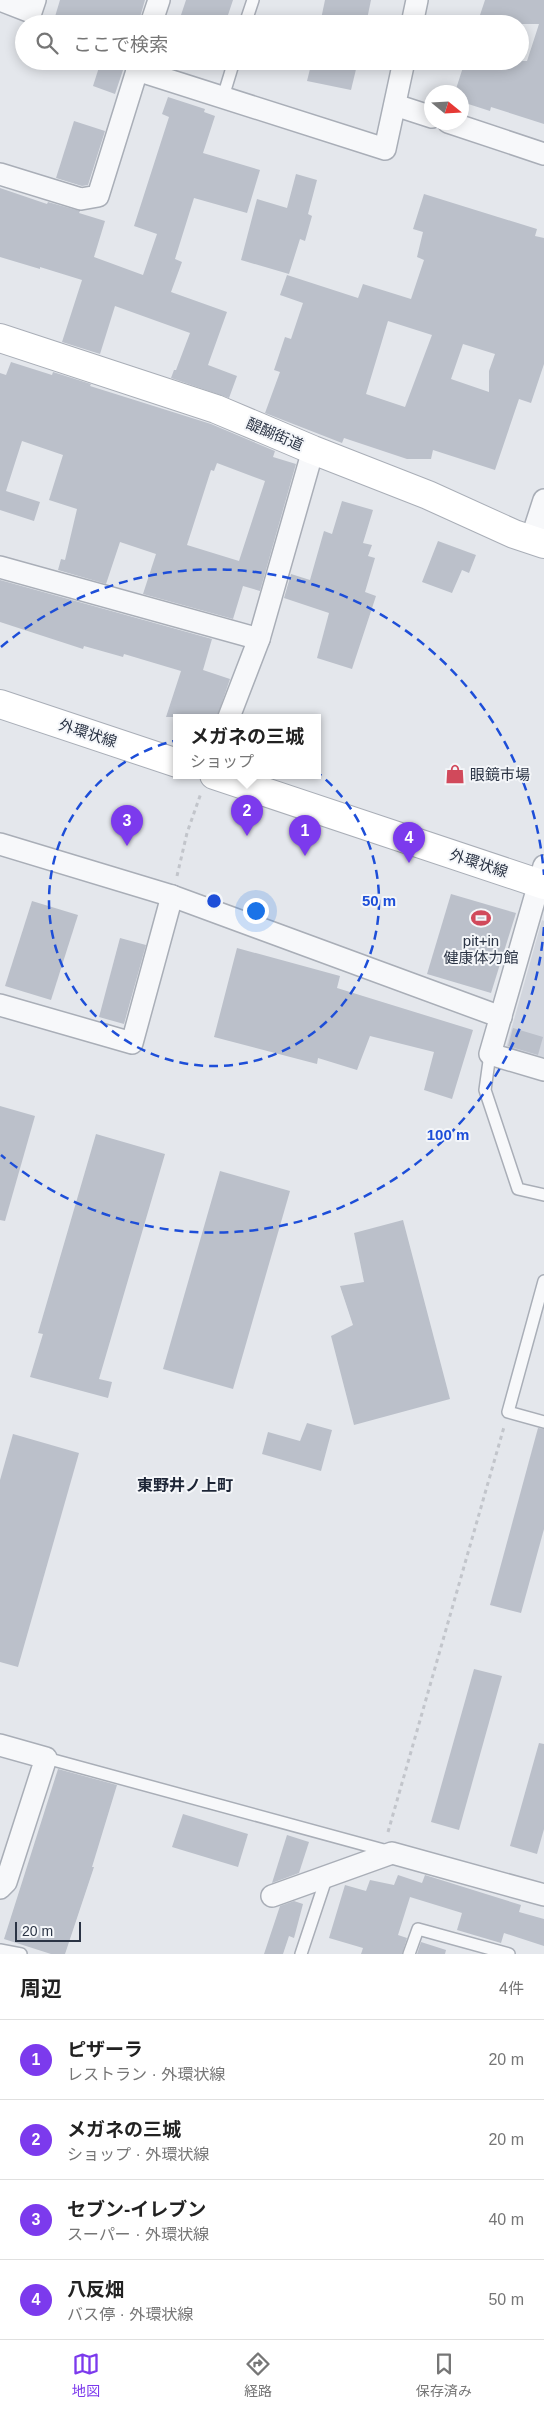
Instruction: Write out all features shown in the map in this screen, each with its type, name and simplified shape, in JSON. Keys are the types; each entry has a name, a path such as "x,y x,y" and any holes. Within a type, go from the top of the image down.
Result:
{"main road":[{"name":"醍醐街道","path":"0,338 216,409 313,450 428,495 514,534 538,542"},
{"name":"外環状線","path":"0,704 173,761"},
{"name":"外環状線","path":"208,783 542,878"}],"street":[{"path":"0,0 31,12 35,0"},
{"path":"154,15 159,0"},
{"path":"414,15 417,0"},
{"path":"0,174 81,199 98,196 137,70"},
{"path":"149,70 223,97 385,149 402,70"},
{"path":"395,105 424,114"},
{"path":"469,129 544,154"},
{"path":"230,714 259,639 313,450"},
{"path":"538,542 544,500"},
{"path":"0,567 259,639"},
{"path":"0,844 172,896 500,1017"},
{"path":"542,878 490,1054 544,1070"},
{"path":"0,1005 132,1043 172,896"},
{"path":"0,1745 46,1758 6,1882 0,1888"},
{"path":"272,1896 392,1853 544,1895"}],"lane":[{"path":"248,15 252,0"},
{"path":"223,97 231,70"},
{"path":"490,1054 485,1090 518,1189 544,1195"},
{"path":"544,1281 508,1412 544,1422"},
{"path":"46,1758 385,1849 392,1853"},
{"path":"301,1954 327,1876"},
{"path":"409,1954 418,1929 509,1954"},
{"path":"0,1950 21,1954"}],"path":[{"path":"172,896 186,832 208,783"},
{"path":"389,1830 508,1412"}],"shaded area":[{"path":"542,920 544,921 544,1058 506,1048"}],"building":[{"path":"60,0 145,0 141,15 56,15"},
{"path":"186,0 233,0 228,15 181,15"},
{"path":"325,0 371,0 368,15 322,15"},
{"path":"485,0 544,0 544,124 491,107 490,111 469,104 469,85 457,85 462,70 529,70 529,55 539,24 529,24 529,15 480,15"},
{"path":"98,70 123,70 115,94 93,86"},
{"path":"310,70 356,70 351,90 307,81"},
{"path":"168,97 205,109 204,112 215,116 203,153 260,170 247,213 194,198 175,259 182,262 171,292 227,312 208,365 237,376 229,398 171,378 190,333 115,306 100,354 62,342 82,280 0,257 0,188 47,204 48,202 80,211 79,213 105,221 94,257 143,275 157,234 134,226 169,117 162,114"},
{"path":"74,121 105,131 88,185 82,186 56,178"},
{"path":"296,174 317,180 308,214 312,216 305,241 300,239 289,274 241,260 257,199 287,208"},
{"path":"424,194 537,229 535,236 544,238 544,364 531,403 519,399 495,470 433,450 431,459 407,459 344,438 342,443 265,413 280,372 274,370 285,337 291,339 303,303 280,295 287,275 358,298 363,284 411,299 424,260 417,257 423,232 413,229","holes":["388,321 432,335 405,407 366,394","463,344 495,354 489,371 489,392 451,379"]},
{"path":"11,362 52,375 53,372 91,384 90,386 211,424 275,451 273,457 296,464 260,591 243,586 233,619 143,594 156,554 120,542 106,584 58,570 61,559 65,560 77,509 49,500 63,455 22,441 6,491 40,502 34,521 0,510 0,373 6,375","holes":["217,463 265,481 239,561 187,545 211,470 214,471"]},
{"path":"342,501 373,510 363,543 372,545 368,556 375,558 365,592 376,596 352,669 317,658 329,613 284,598 291,574 310,580 324,531 332,534"},
{"path":"438,541 476,555 469,573 462,570 452,593 422,582"},
{"path":"0,580 212,639 203,670 230,679 218,714 173,714 173,717 166,717 181,671 124,654 123,657 84,646 83,649 0,622"},
{"path":"451,894 516,913 491,993 427,974"},
{"path":"32,901 78,915 51,1000 5,986"},
{"path":"120,938 146,945 124,1024 99,1017"},
{"path":"237,948 340,976 337,988 473,1030 452,1099 424,1090 434,1052 370,1036 357,1070 318,1058 317,1064 214,1037"},
{"path":"513,1028 543,1037 538,1055 508,1046"},
{"path":"0,1106 35,1116 5,1221 0,1220"},
{"path":"96,1134 165,1154 99,1379 112,1382 108,1398 30,1377 43,1334 38,1333"},
{"path":"220,1171 290,1191 233,1389 163,1369"},
{"path":"403,1220 450,1399 354,1425 331,1336 353,1325 340,1286 364,1282 354,1233"},
{"path":"307,1423 332,1430 321,1471 262,1454 268,1432 300,1441"},
{"path":"538,1428 544,1429 544,1529 521,1613 490,1605"},
{"path":"13,1434 79,1453 18,1667 0,1662 0,1480"},
{"path":"474,1669 502,1676 459,1830 431,1822"},
{"path":"539,1743 544,1744 544,1829 537,1854 510,1846"},
{"path":"58,1769 117,1785 92,1867 94,1867 65,1954 51,1954 4,1939"},
{"path":"183,1814 248,1834 238,1867 172,1847"},
{"path":"287,1835 309,1842 299,1873 272,1883"},
{"path":"398,1875 422,1883 425,1875 521,1905 519,1912 544,1919 544,1946 504,1933 501,1943 457,1930 462,1913 410,1897 398,1935 407,1938 402,1954 361,1954 363,1948 329,1938 345,1885 366,1891 370,1880 394,1885"},
{"path":"294,1901 303,1904 294,1938 289,1936 283,1954 264,1954 280,1906"},
{"path":"421,1942 446,1950 445,1954 417,1954"}],"place":[{"name":"眼鏡市場","path":"455,774"},
{"name":"メガネの三城","path":"247,836"},
{"name":"セブン-イレブン","path":"127,846"},
{"name":"ピザーラ","path":"305,856"},
{"name":"八反畑","path":"409,863"},
{"name":"pit+in 健康体力館","path":"481,918"}],"district":[{"name":"東野井ノ上町","path":"185,1485"}]}
